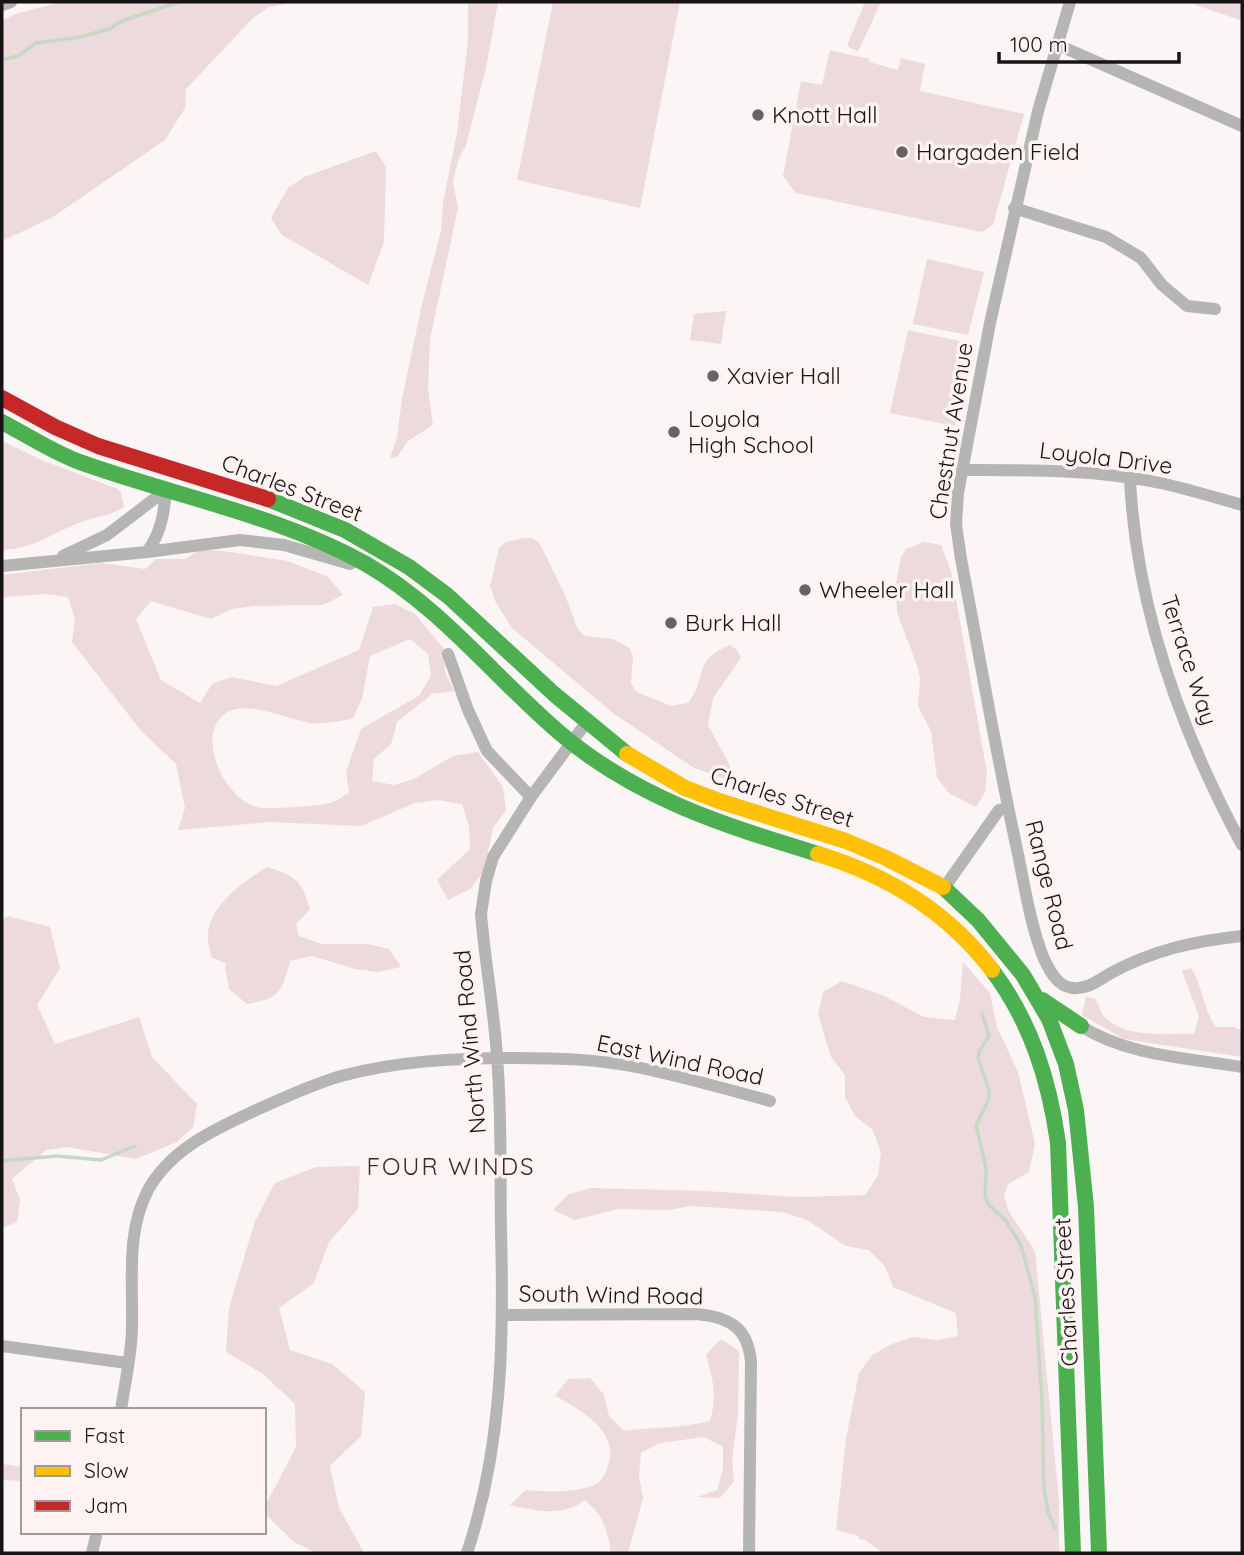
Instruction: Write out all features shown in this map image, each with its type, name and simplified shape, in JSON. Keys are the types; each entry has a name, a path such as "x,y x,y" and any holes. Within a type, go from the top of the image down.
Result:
{"main road":[{"name":"Charles Street","path":"2,398 75,437 292,507 371,543 415,571 482,625 586,723 622,752 688,790 741,810 803,826 876,852 944,888 1002,946 1022,971 1056,1032 1074,1093 1083,1161 1099,1553"},
{"name":"Charles Street","path":"2,422 75,460 308,536 380,574 414,596 458,634 572,743 626,780 666,802 721,824 839,860 869,873 918,900 956,930 977,951 1011,994 1028,1026 1051,1094 1057,1126 1073,1553"},
{"path":"800,849 833,848 877,865 925,890 937,891 944,888 947,904 984,941 1011,994"},
{"path":"1038,998 1081,1026"},
{"path":"1056,1032 1081,1026"}],"street":[{"path":"2,5 11,2"},
{"name":"Chestnut Avenue","path":"1008,808 956,537 956,514 962,470 1014,208 1038,111 1070,2"},
{"path":"1058,45 1242,126"},
{"path":"1014,208 1106,237 1120,244 1141,258 1162,285 1187,306 1215,309"},
{"name":"Loyola Drive","path":"962,470 1041,470 1130,478 1163,483 1242,505"},
{"name":"Terrace Way","path":"1130,478 1132,524 1138,562 1149,612 1172,688 1200,761 1242,845"},
{"path":"147,552 157,538 166,491"},
{"path":"45,563 90,545 107,535 166,491"},
{"path":"2,566 240,540 285,545 380,574"},
{"path":"448,654 468,710 487,751 531,797"},
{"name":"North Wind Road","path":"467,1553 483,1501 495,1438 504,1315 498,1058 482,932 482,906 493,857 531,797 586,723"},
{"path":"944,888 999,810 1008,808"},
{"name":"Range Road","path":"1008,808 1036,933 1056,981 1072,988 1093,984 1138,958 1159,951 1202,941 1242,936"},
{"path":"1081,1026 1128,1048 1242,1067"},
{"name":"East Wind Road","path":"121,1408 132,1328 131,1266 140,1207 149,1188 174,1158 211,1131 305,1088 343,1076 420,1062 567,1058 629,1066 769,1101"},
{"name":"South Wind Road","path":"504,1315 696,1314 708,1315 729,1323 743,1332 750,1349 751,1362 749,1553"},
{"path":"2,1346 127,1363"},
{"path":"92,1553 97,1534"}],"shaded area":[{"path":"62,2 297,2 269,7 253,18 186,89 185,108 165,140 53,217 2,241 2,21 15,14"},
{"path":"468,2 498,2 486,68 466,145 458,161 453,182 458,208 430,339 428,388 433,425 408,441 397,457 390,458 397,437 402,399 422,304 441,231 468,41"},
{"path":"553,2 680,2 640,208 517,180"},
{"path":"865,2 881,2 858,52 847,46"},
{"path":"1187,2 1242,2 1242,21 1240,20"},
{"name":"Hargaden Field","path":"830,50 869,59 869,62 898,70 901,58 925,64 920,91 1024,114 993,225 982,232 796,193 783,176 801,81 822,85"},
{"path":"376,151 386,167 384,242 368,285 282,235 271,218 288,188 304,177"},
{"path":"927,259 984,272 968,335 913,324"},
{"path":"726,311 721,344 690,340 694,314"},
{"path":"908,330 973,344 955,426 890,413"},
{"path":"2,441 39,459 118,489 124,507 76,524 36,543 2,550"},
{"path":"533,538 540,544 565,595 578,630 585,636 613,639 629,648 633,656 631,684 637,692 671,706 688,703 710,657 730,645 737,650 741,658 713,698 708,725 740,784 694,768 613,713 512,628 496,603 490,586 499,548 506,542"},
{"path":"924,542 941,545 951,571 987,773 985,792 976,807 949,793 937,778 931,731 918,706 918,668 897,613 896,584 901,557 906,549"},
{"path":"200,550 288,561 328,577 343,595 323,605 231,609 211,619 151,601 136,619 161,680 200,703 212,684 232,677 276,686 359,650 373,607 395,604 415,614 444,649 445,672 454,691 432,694 397,722 391,744 374,759 372,781 394,785 414,779 453,756 478,752 503,787 506,810 493,828 484,871 470,889 448,900 437,880 470,849 469,826 462,804 438,800 415,803 361,826 270,822 178,830 185,808 176,764 142,732 72,642 75,619 68,597 45,594 2,597 2,575 101,563 145,569 156,559 185,559","holes":["410,639 428,654 431,675 420,695 361,729 346,772 349,793 325,804 261,808 249,804 227,783 219,769 212,740 215,726 223,715 242,708 266,711 311,723 353,718 362,699 370,656"]},
{"path":"267,867 291,876 304,892 310,909 296,924 299,936 321,944 367,944 389,949 401,967 378,972 355,969 312,956 290,961 285,980 278,992 267,999 247,1004 229,989 225,967 227,964 211,957 208,934 210,923 221,904 248,879"},
{"path":"8,916 50,927 60,968 37,1005 55,1044 139,1017 152,1057 197,1104 193,1127 177,1142 136,1159 67,1147 46,1150 12,1179 20,1200 17,1222 2,1228 2,920"},
{"path":"963,962 990,993 997,1027 1018,1072 1035,1144 1029,1172 1008,1184 1004,1196 1009,1212 1035,1251 1059,1502 1059,1553 883,1553 865,1540 859,1539 859,1536 836,1530 846,1439 859,1373 872,1355 892,1344 913,1337 937,1340 958,1336 956,1313 893,1287 885,1266 869,1250 846,1246 807,1220 783,1212 691,1206 668,1210 619,1209 574,1220 553,1210 569,1194 591,1188 799,1197 865,1195 878,1176 881,1152 873,1130 855,1116 845,1097 845,1075 831,1057 818,1014 823,992 842,981 884,996 924,1017 955,1020"},
{"path":"1191,968 1216,1027 1234,1027 1242,1031 1242,1057 1124,1039 1082,1015 1086,997 1095,998 1105,1017 1119,1027 1139,1033 1194,1034 1199,1016 1182,971"},
{"path":"360,1166 358,1209 329,1242 314,1283 279,1308 290,1350 332,1364 365,1392 361,1436 330,1466 339,1508 364,1553 317,1553 294,1542 266,1515 266,1504 296,1447 295,1404 263,1374 226,1352 229,1308 255,1221 275,1183 316,1167"},
{"path":"721,1339 739,1351 738,1415 732,1460 734,1481 720,1498 697,1497 717,1490 723,1469 723,1447 704,1437 660,1443 641,1453 639,1476 643,1498 628,1553 611,1553 604,1524 585,1500 559,1511 539,1511 510,1505 526,1490 576,1490 598,1483 606,1472 610,1454 603,1432 586,1415 555,1396 568,1379 590,1378 604,1395 609,1416 624,1431 710,1421 713,1388 706,1355"},
{"path":"2,1464 21,1467 21,1481 2,1480"}],"waterway":[{"path":"2,60 18,56 36,43 80,37 109,29 122,21 179,2"},
{"path":"982,1013 989,1036 978,1058 989,1090 989,1099 976,1125 986,1168 985,1196 988,1204 1006,1221 1021,1245 1035,1297 1042,1400 1044,1489 1048,1512 1055,1528"},
{"path":"2,1161 57,1156 101,1160 135,1146"}],"traffic: fast":[{"path":"2,422 77,461 260,519 332,547 366,564 444,622 537,712 590,757 620,776 683,808 818,854"},
{"path":"268,499 345,530 409,567 448,596 554,694 627,754"},
{"path":"943,887 978,920 1023,975 1049,1019 1066,1064 1076,1110 1086,1207 1099,1553"},
{"path":"992,970 1028,1031 1049,1096 1058,1143 1073,1553"},
{"path":"1042,1000 1081,1026"}],"traffic: slow":[{"path":"627,754 685,788 846,841 943,887"},
{"path":"818,854 868,873 914,898 956,930 992,970"}],"traffic: jam":[{"path":"2,398 55,427 98,446 268,499"}],"place":[{"name":"Knott Hall","path":"758,115"},
{"name":"Hargaden Field","path":"902,152"},
{"name":"Xavier Hall","path":"713,376"},
{"name":"Loyola High School","path":"674,432"},
{"name":"Wheeler Hall","path":"805,590"},
{"name":"Burk Hall","path":"671,623"}],"district":[{"name":"FOUR WINDS","path":"451,1167"}]}
